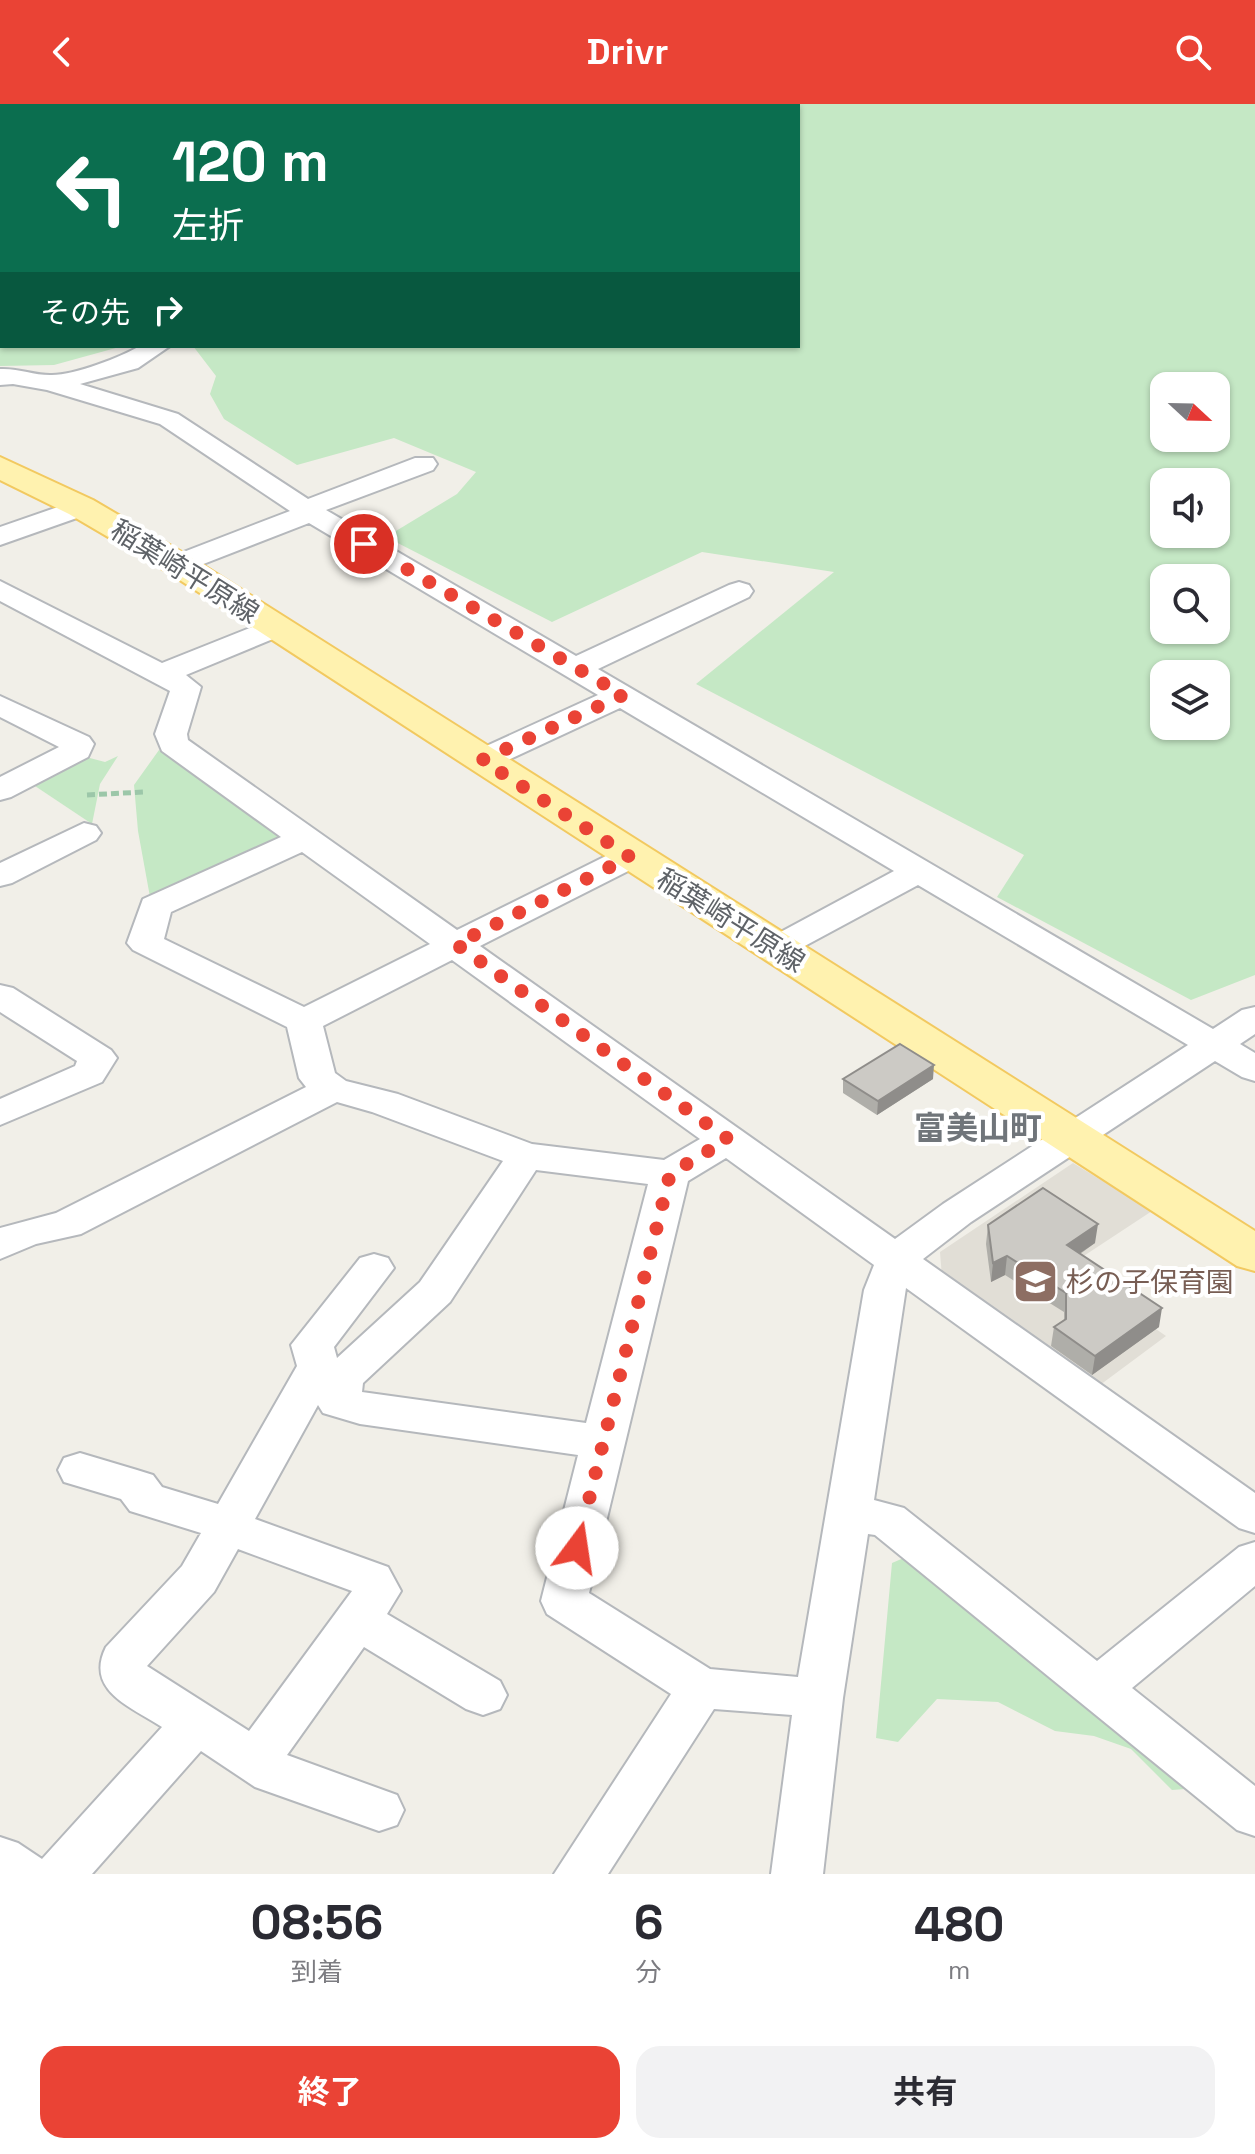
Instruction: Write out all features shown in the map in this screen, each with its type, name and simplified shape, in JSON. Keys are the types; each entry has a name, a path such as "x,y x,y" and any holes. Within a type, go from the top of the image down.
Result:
{"main road":[{"name":"稲葉崎平原線","path":"0,467 81,507 178,564 630,857 1255,1254"}],"street":[{"path":"51,383 129,363 155,348"},
{"path":"0,377 13,376 51,383 169,419 308,511 1255,1069"},
{"path":"178,564 424,464"},
{"path":"0,537 81,507"},
{"path":"0,590 186,687 171,734 173,744 1255,1516"},
{"path":"576,668 739,591"},
{"path":"161,674 275,628"},
{"path":"482,760 623,695"},
{"path":"0,706 78,744 77,750 0,790"},
{"path":"0,876 84,833"},
{"path":"304,1021 145,943 155,906 306,838"},
{"path":"304,1021 630,857"},
{"path":"776,948 920,870"},
{"path":"0,996 98,1058 89,1074 0,1113"},
{"path":"797,1874 819,1698 885,1290 897,1258 957,1213 1255,1018"},
{"path":"304,1021 318,1078 333,1089 385,1103 526,1156 670,1174 728,1139"},
{"path":"0,1245 25,1233 67,1224 333,1089"},
{"path":"526,1156 435,1292 343,1377 338,1402 360,1408 603,1442"},
{"path":"670,1174 564,1601 701,1688 819,1698"},
{"path":"374,1268 312,1345 318,1366 198,1579 123,1661 124,1677 194,1725 256,1759 273,1772 379,1810"},
{"path":"80,1470 137,1487 146,1499 372,1580 378,1591 256,1759"},
{"path":"850,1513 888,1520 1255,1815"},
{"path":"1098,1688 1255,1560"},
{"path":"357,1619 483,1695"},
{"path":"580,1874 701,1688"},
{"path":"60,1874 194,1725"},
{"path":"0,1859 23,1874"}],"path":[{"path":"87,795 143,792"}],"shaded area":[{"path":"1073,1163 1152,1211 1067,1267 1166,1336 1100,1385 942,1277 940,1252"}],"green space":[{"path":"800,104 1255,104 1255,975 1191,1000 997,897 1024,855 696,684 834,572 702,552 552,622 386,537 457,494 476,472 394,438 297,465 224,419 210,394 216,376 195,348 800,348"},
{"path":"0,348 116,348 54,365 0,366"},
{"path":"159,750 280,838 150,897 138,831 134,785"},
{"path":"118,756 100,784 92,824 35,786 86,757 105,762"},
{"path":"913,1554 1198,1788 1172,1790 1131,1749 1094,1736 1055,1731 998,1702 937,1699 898,1742 876,1738 892,1563"}],"building":[{"path":"900,1044 934,1065 878,1101 843,1079"},
{"path":"1043,1188 1098,1224 1067,1245 1162,1308 1095,1356 1054,1327 1066,1319 1066,1293 1007,1256 993,1263 988,1225"}],"place":[{"name":"杉の子保育園","path":"1035,1282"}],"district":[{"name":"富美山町","path":"978,1128"}],"route":[{"path":"364,544 623,695 482,760 630,857 456,944 728,1139 670,1174 577,1548"}]}
